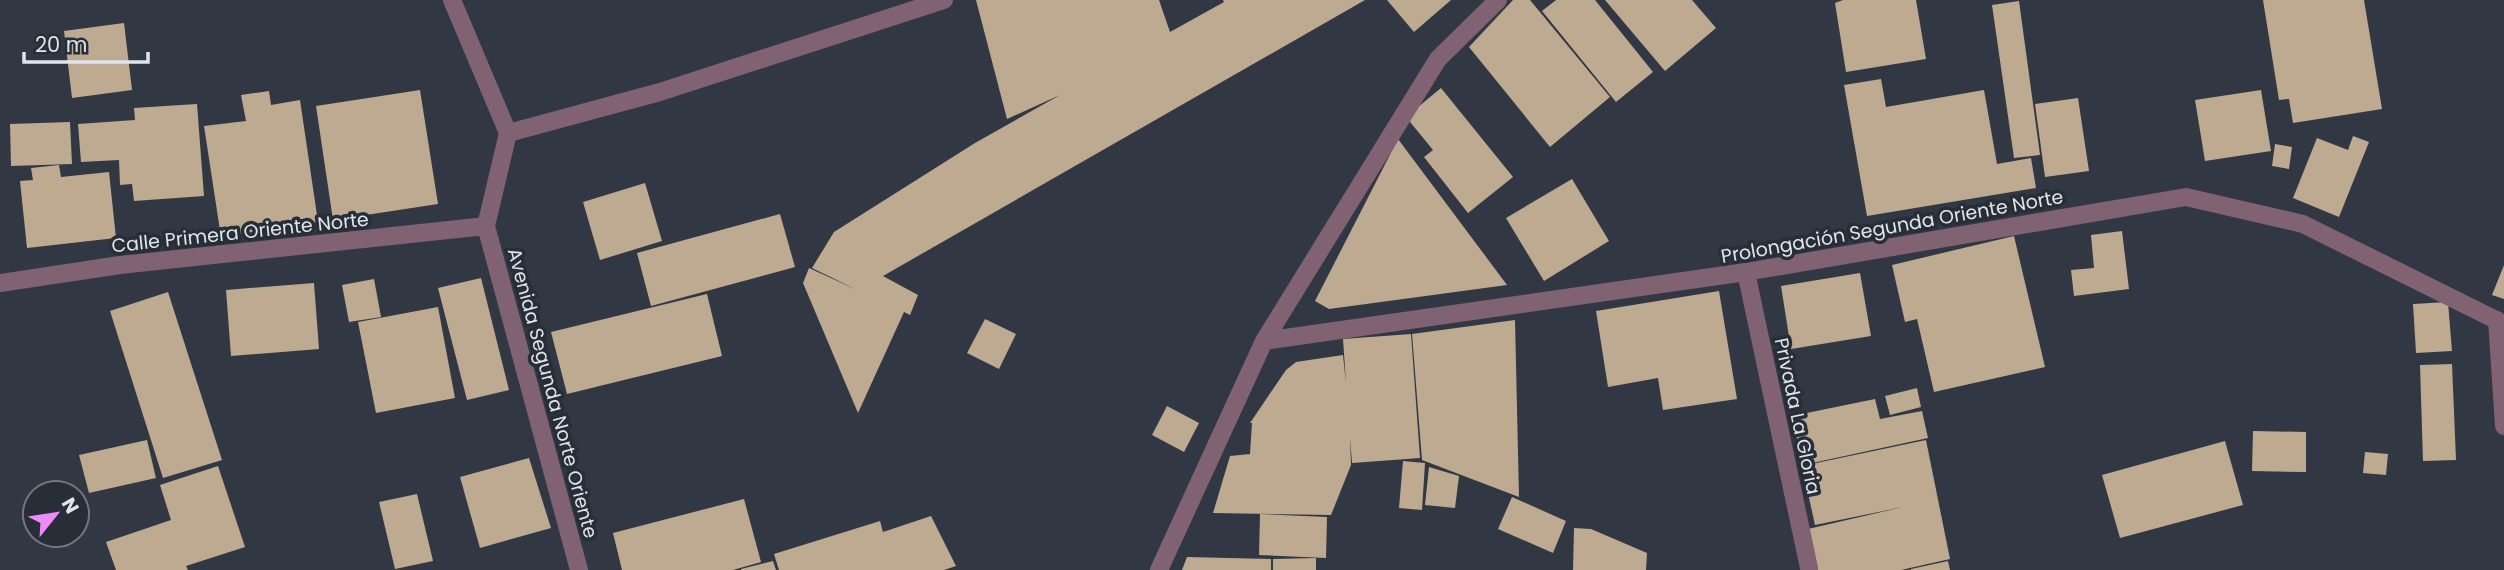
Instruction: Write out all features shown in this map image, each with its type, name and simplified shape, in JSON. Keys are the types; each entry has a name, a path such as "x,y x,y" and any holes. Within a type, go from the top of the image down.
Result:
{"street":[{"path":"452,0 508,132 486,226"},
{"path":"508,132 660,92 944,0"},
{"path":"1159,570 1264,341 1438,59 1497,0"},
{"name":"Prolongación Segunda Oriente Norte","path":"1264,341 1746,272 2186,197 2303,224 2500,322"},
{"name":"Calle Primera Oriente Norte","path":"0,283 120,265 486,226"},
{"name":"Avenida Segunda Norte Oriente","path":"486,226 579,570"},
{"name":"Privada La Gloria","path":"1746,272 1809,568"},
{"path":"2500,322 2504,426"}],"building":[{"path":"976,0 1159,0 1170,32 1224,2 1223,0 1365,0 883,276 918,295 910,315 904,312 858,413 803,283 809,268 857,290 812,268 834,232 975,143 1060,95 1007,119"},
{"path":"1387,0 1451,0 1414,32"},
{"path":"1513,0 1530,0 1610,97 1550,147 1469,47"},
{"path":"1556,0 1595,0 1653,72 1616,102 1542,11"},
{"path":"1605,0 1692,0 1716,28 1665,71"},
{"path":"1843,0 1916,0 1926,59 1846,72 1835,3"},
{"path":"2263,0 2364,0 2382,109 2293,123 2289,99 2279,100"},
{"path":"2019,1 2040,155 2014,158 1992,5"},
{"path":"124,23 132,90 72,98 64,31"},
{"path":"1881,79 1886,107 1984,90 1997,164 2031,158 2036,188 1867,216 1844,85"},
{"path":"1441,88 1513,177 1468,213 1424,157 1433,150 1406,117"},
{"path":"420,90 438,204 333,220 316,106"},
{"path":"2261,90 2271,151 2205,161 2195,100"},
{"path":"269,91 271,105 300,100 318,222 221,237 204,126 246,121 241,95"},
{"path":"2078,98 2089,171 2045,177 2035,104"},
{"path":"197,104 204,196 134,201 132,184 120,185 119,160 81,162 78,124 135,120 134,108"},
{"path":"70,122 72,164 11,166 10,124"},
{"path":"2353,136 2369,142 2339,217 2293,198 2317,138 2348,150"},
{"path":"1398,139 1507,285 1329,309 1315,301"},
{"path":"2275,144 2292,147 2289,169 2272,166"},
{"path":"59,165 61,177 109,172 116,238 27,248 20,181 33,180 31,168"},
{"path":"1572,179 1609,241 1544,281 1506,218"},
{"path":"645,183 662,241 600,260 583,202"},
{"path":"780,214 795,267 651,306 637,253"},
{"path":"2122,231 2129,289 2074,296 2071,270 2094,268 2091,235"},
{"path":"2014,236 2045,367 1934,392 1917,319 1905,322 1892,265"},
{"path":"2504,265 2504,299 2492,295"},
{"path":"1860,273 1871,336 1791,349 1781,286"},
{"path":"481,278 509,390 467,400 438,288"},
{"path":"374,279 381,317 349,322 342,285"},
{"path":"314,283 319,349 231,356 226,290"},
{"path":"1719,291 1737,399 1663,410 1658,378 1608,387 1596,311"},
{"path":"168,292 222,460 163,478 110,311"},
{"path":"707,294 722,356 567,394 551,332"},
{"path":"2448,302 2452,351 2416,353 2413,304"},
{"path":"438,307 455,398 376,413 358,322"},
{"path":"985,319 1016,334 999,369 967,353"},
{"path":"1515,320 1519,497 1422,460 1412,334"},
{"path":"1411,334 1420,458 1352,463 1350,437 1351,465 1331,515 1213,513 1230,456 1250,454 1250,423 1286,370 1296,362 1343,355 1346,383 1343,339"},
{"path":"2452,364 2456,460 2423,461 2420,365"},
{"path":"1917,388 1921,407 1890,415 1885,396"},
{"path":"1875,399 1880,419 1922,411 1928,438 1803,465 1792,416"},
{"path":"1167,406 1199,423 1184,452 1152,435"},
{"path":"2253,431 2306,432 2306,472 2252,471"},
{"path":"147,440 156,478 91,493 91,479 85,479 79,455"},
{"path":"1926,440 1950,559 1901,570 1818,570 1808,529 1903,507 1815,525 1802,466"},
{"path":"2225,441 2243,505 2120,538 2102,475"},
{"path":"2365,452 2388,454 2386,475 2363,473"},
{"path":"529,458 551,528 480,548 460,477"},
{"path":"1403,461 1425,463 1422,510 1399,508"},
{"path":"218,466 245,547 186,566 188,570 116,570 106,542 171,520 160,485"},
{"path":"1429,467 1459,476 1455,508 1425,505"},
{"path":"417,494 433,561 395,569 379,502"},
{"path":"1512,497 1566,521 1553,553 1498,529"},
{"path":"744,499 761,562 733,570 622,570 613,533"},
{"path":"1260,514 1327,517 1326,558 1259,555"},
{"path":"931,516 956,566 944,570 779,570 774,554 880,521 883,532"},
{"path":"1574,528 1591,529 1647,553 1646,570 1573,570"},
{"path":"1187,557 1271,559 1271,570 1182,570"},
{"path":"1316,558 1316,570 1273,570 1273,559"},
{"path":"773,561 776,570 741,570 741,569"},
{"path":"1948,561 1950,570 1911,570 1911,569"}]}
